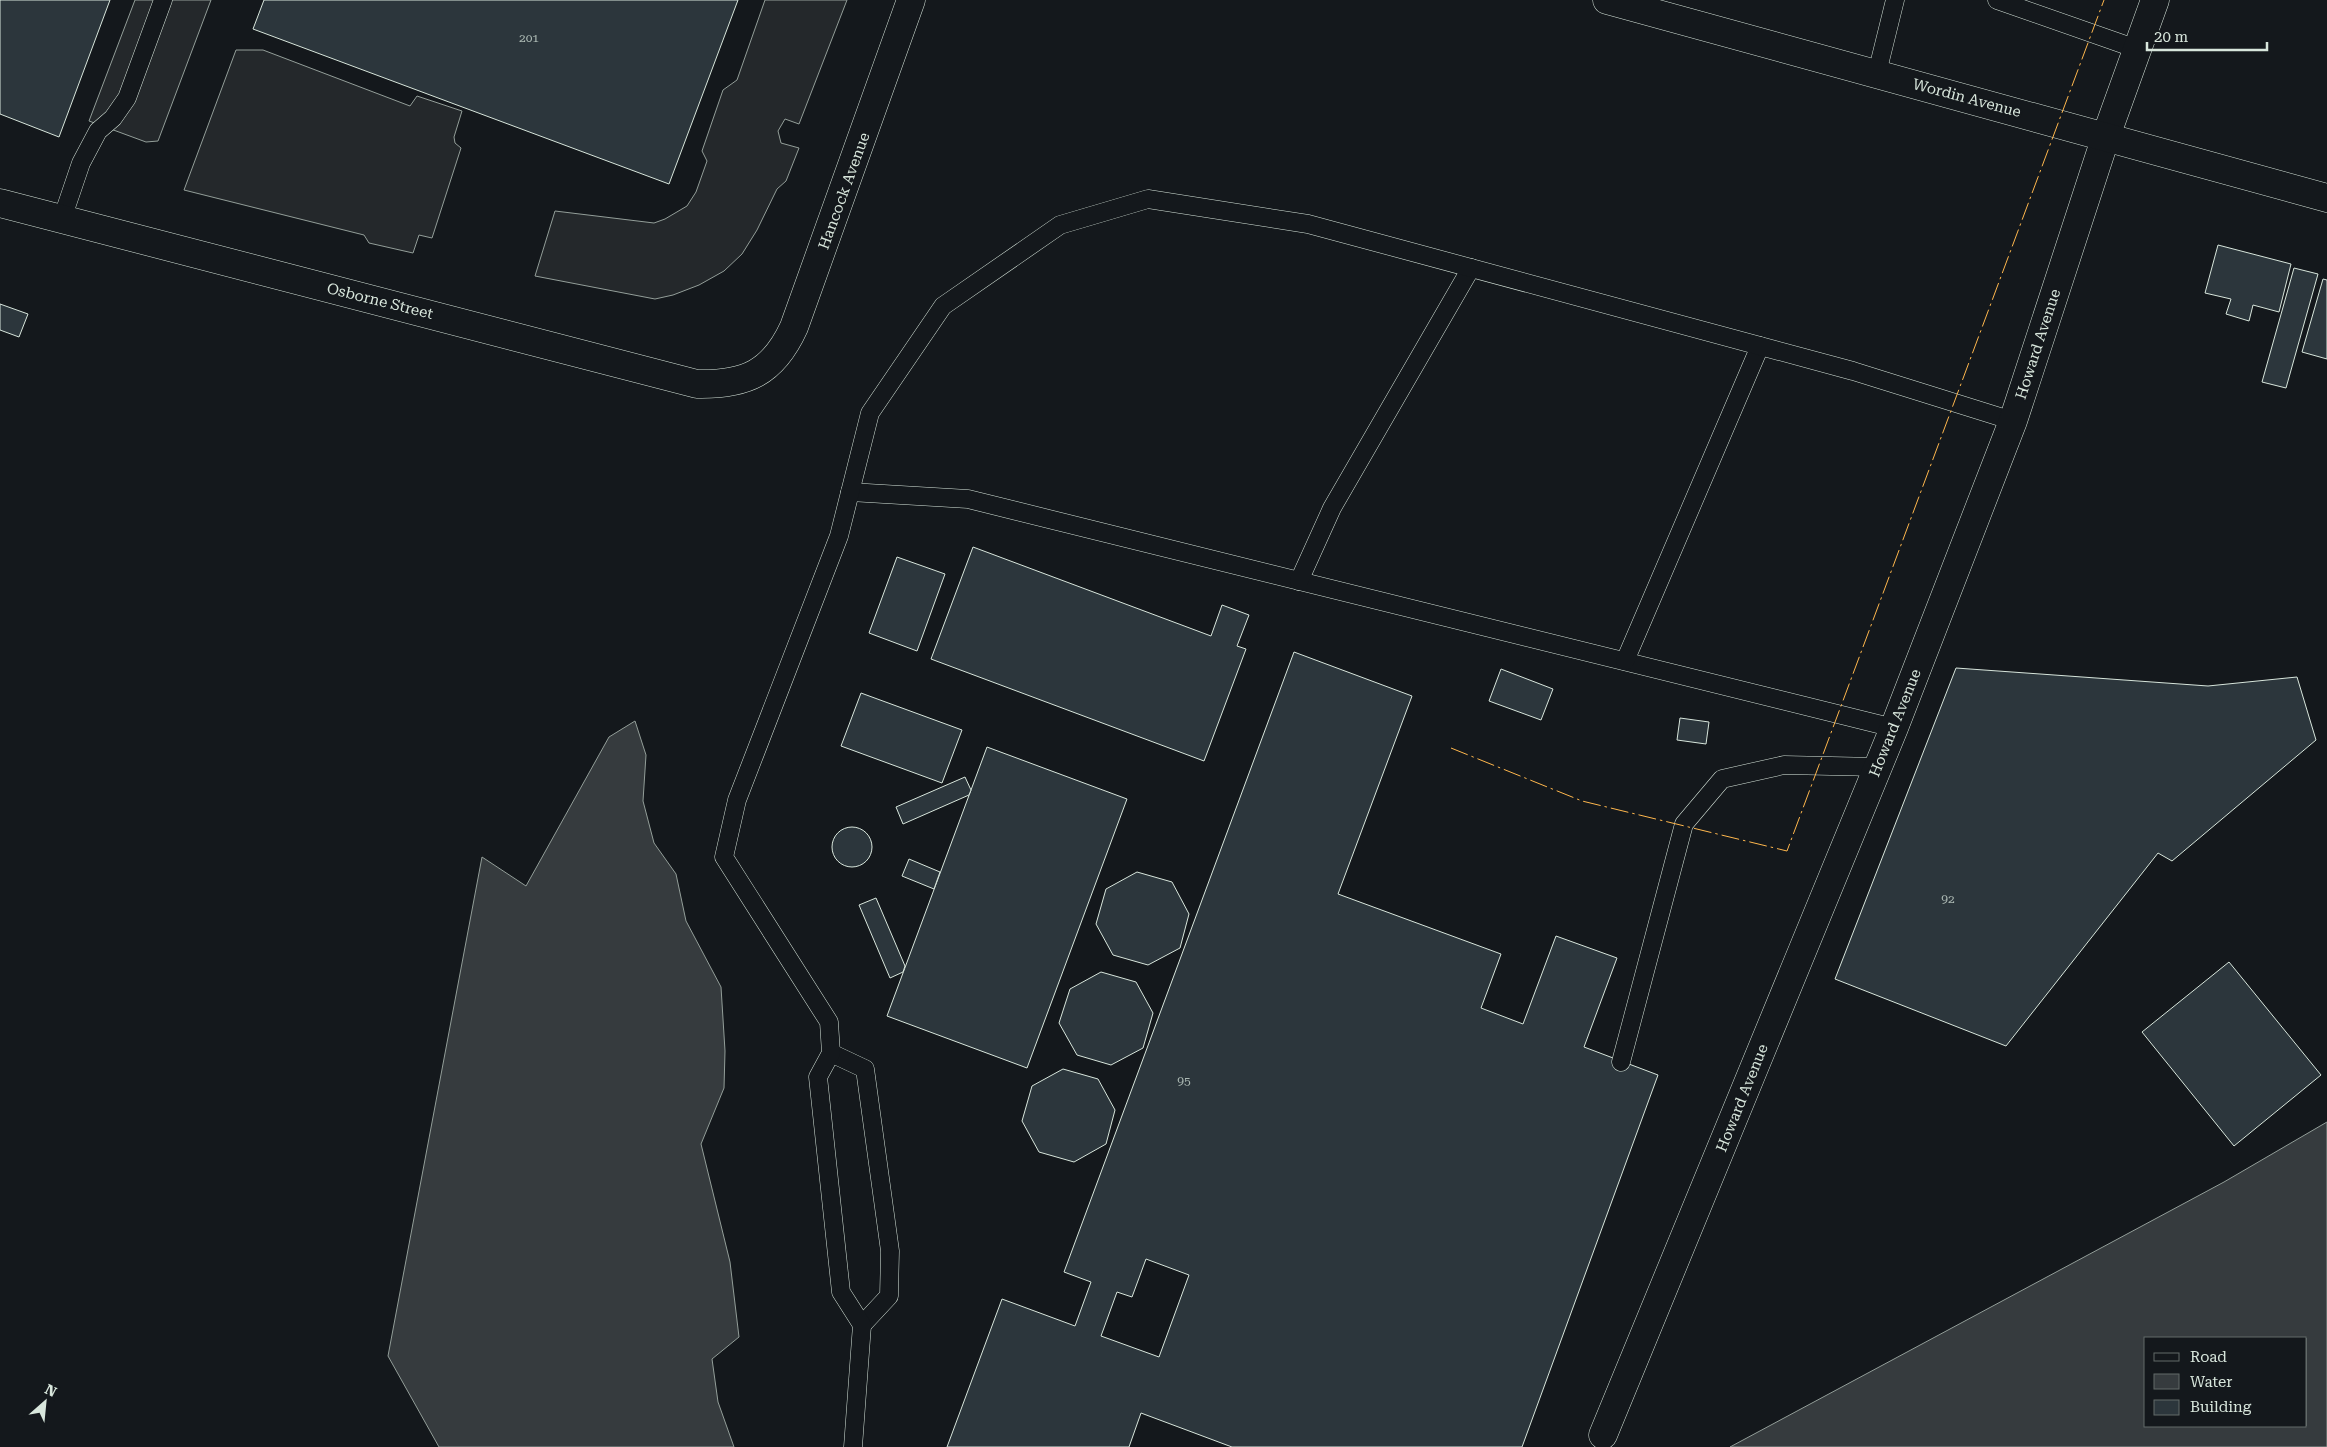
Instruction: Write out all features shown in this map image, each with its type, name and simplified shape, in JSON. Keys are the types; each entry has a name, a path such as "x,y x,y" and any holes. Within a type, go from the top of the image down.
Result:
{"street":[{"name":"Hancock Avenue","path":"760,372 777,356 787,343 794,327 910,0"},
{"name":"Wordin Avenue","path":"1607,0 2327,198"},
{"name":"Howard Avenue","path":"1597,1441 1894,728 2013,421 2106,136 2154,0"},
{"name":"Osborne Street","path":"0,203 697,384 723,384 742,381 760,372"}],"lane":[{"path":"62,219 81,163 98,131 113,118 127,98 163,0"},
{"path":"1877,73 1895,0"},
{"path":"1997,0 2137,49"},
{"path":"853,1447 862,1325 840,1292 818,1077 831,1053 828,1022 724,857 737,800 839,536 870,413 942,306 1060,225 1148,199 1308,224 1852,371 2013,421"},
{"path":"1299,581 1332,508 1471,268"},
{"path":"1625,661 1760,346"},
{"path":"850,492 968,499 1894,728"},
{"path":"1621,1062 1684,824 1722,779 1784,765 1878,767"},
{"path":"831,1053 865,1069 890,1251 890,1296 862,1325"}],"shaded area":[{"path":"135,0 211,0 158,141 146,142 89,121"},
{"path":"765,0 847,0 799,124 785,119 778,131 781,143 799,148 786,181 777,189 757,230 742,254 724,271 699,285 673,295 655,299 535,276 555,211 654,223 687,206 696,192 707,161 702,151 723,90 737,80"},
{"path":"236,50 263,50 410,106 417,96 462,111 454,137 455,143 461,148 432,238 419,235 413,253 369,243 364,235 184,190"}],"water":[{"path":"635,721 646,755 643,801 654,843 676,874 686,921 721,987 725,1051 724,1088 701,1144 730,1262 739,1337 712,1359 718,1402 734,1447 439,1447 388,1356 482,857 526,886 609,737"},
{"path":"2327,1122 2327,1447 1730,1447 2224,1182"}],"building":[{"path":"0,0 110,0 59,137 0,114"},
{"path":"264,0 738,0 669,184 253,29"},
{"path":"2218,245 2291,264 2279,312 2253,305 2249,321 2226,314 2231,299 2205,293"},
{"path":"2294,268 2318,274 2286,388 2262,382"},
{"path":"2323,279 2327,280 2327,359 2302,352"},
{"path":"0,304 28,314 19,337 0,330"},
{"path":"973,547 1211,636 1222,605 1249,615 1237,646 1246,649 1204,761 931,659"},
{"path":"897,557 945,574 917,651 869,633"},
{"path":"1294,652 1412,696 1338,894 1501,954 1481,1008 1523,1024 1556,936 1617,958 1584,1047 1658,1075 1522,1447 1232,1447 1141,1413 1129,1447 947,1447 1002,1299 1075,1326 1091,1282 1064,1272","holes":["1146,1259 1189,1275 1159,1357 1101,1336 1117,1292 1132,1297"]},
{"path":"1956,668 2208,686 2297,677 2316,740 2172,861 2158,853 2006,1046 1835,979"},
{"path":"1501,669 1553,689 1541,720 1489,701"},
{"path":"861,693 962,730 942,783 841,746"},
{"path":"1680,718 1709,722 1706,744 1677,740"},
{"path":"987,747 1127,799 1027,1068 887,1016"},
{"path":"965,777 971,790 969,795 903,824 896,807"},
{"path":"852,827 866,833 872,847 866,861 852,867 838,861 832,847 838,833"},
{"path":"909,859 940,872 934,889 902,876"},
{"path":"1137,872 1172,882 1189,914 1180,948 1148,965 1113,955 1096,924 1106,889"},
{"path":"876,898 905,966 903,972 890,978 859,905"},
{"path":"2229,962 2321,1075 2234,1146 2142,1032"},
{"path":"1101,972 1136,982 1153,1013 1143,1048 1111,1065 1077,1055 1059,1023 1070,989"},
{"path":"1063,1069 1098,1079 1115,1110 1106,1144 1074,1162 1039,1152 1022,1121 1032,1086"}],"power":[{"path":"1451,748 1582,801 1787,851 2104,0"}]}
